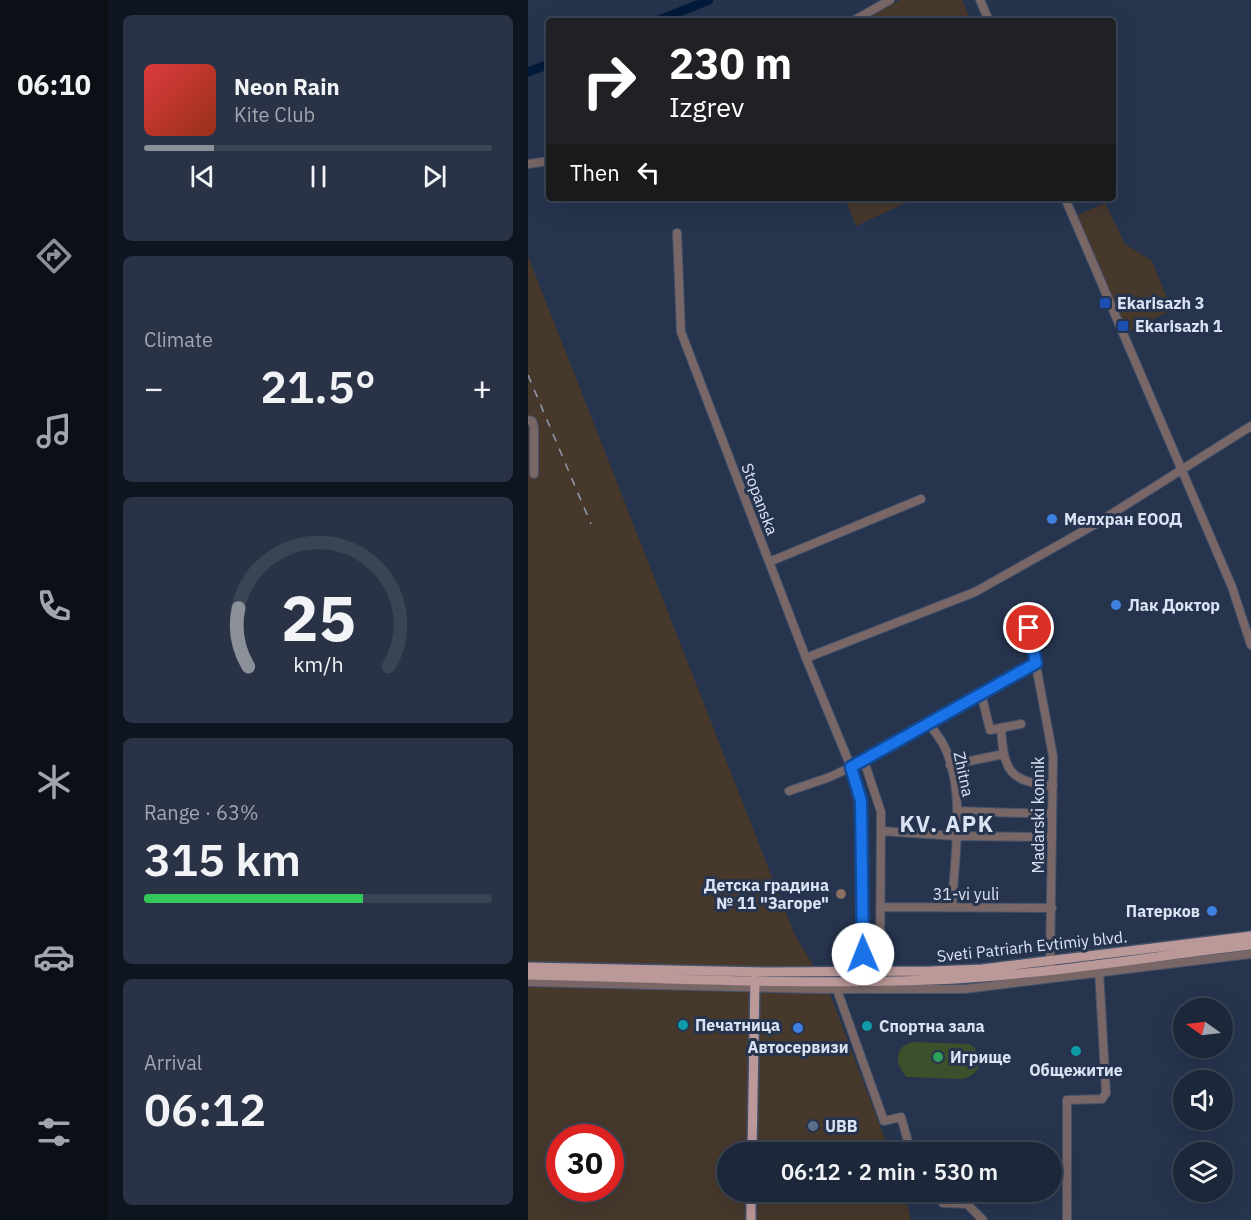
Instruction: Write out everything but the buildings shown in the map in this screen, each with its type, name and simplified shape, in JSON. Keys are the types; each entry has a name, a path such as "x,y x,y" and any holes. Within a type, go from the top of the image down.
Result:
{"main road":[{"name":"Sveti Patriarh Evtimiy blvd.","path":"528,975 834,985 942,979 1251,936"},
{"name":"Sveti Patriarh Evtimiy blvd.","path":"528,966 772,972 982,969 1050,964 1099,968 1251,945"},
{"path":"742,971 754,983 752,1142"},
{"path":"754,983 772,972"},
{"path":"751,1202 751,1220"}],"street":[{"path":"858,18 890,0"},
{"path":"980,0 988,18"},
{"path":"528,164 546,161"},
{"path":"1066,201 1232,587 1251,645"},
{"name":"Stopanska","path":"677,232 681,332 806,658 851,767 861,801 863,971"},
{"path":"528,420 532,421 534,427 534,474"},
{"path":"806,658 975,592 1094,525 1180,468 1251,426"},
{"path":"769,562 921,499"},
{"name":"Madarski konnik","path":"1029,628 1053,756 1050,964"},
{"path":"789,791 831,777 864,761 928,722 1036,663"},
{"path":"981,693 990,730 1022,724"},
{"name":"Zhitna","path":"928,722 946,749 955,781 957,811 952,908"},
{"path":"1001,728 1004,754 1016,777 1025,782 1053,786"},
{"path":"950,765 1004,754"},
{"path":"864,761 881,812 880,971"},
{"path":"957,811 1052,814"},
{"path":"881,831 955,836 1052,837"},
{"name":"31-vi yuli","path":"880,907 1052,908"},
{"path":"908,1142 901,1117 884,1121 834,985 964,988 1099,968 1251,954"},
{"path":"1067,1220 1066,1100 1102,1099 1106,1093 1099,968"},
{"path":"528,982 754,983"},
{"path":"943,1202 967,1204 983,1220"}],"shaded area":[{"path":"900,0 962,0 970,18 867,18"},
{"path":"846,201 910,201 856,226"},
{"path":"1105,203 1125,244 1152,261 1172,310 1127,332 1076,216"},
{"path":"528,256 794,933 830,994 886,1142 717,1142 717,1202 907,1202 911,1220 528,1220"}],"green space":[{"name":"Игрище","path":"913,1042 970,1044 978,1054 979,1065 973,1074 961,1079 907,1077 900,1067 898,1056 902,1047"}],"waterway":[{"path":"664,18 709,0"},
{"path":"528,72 546,65"}],"railway":[{"path":"528,375 591,524"}],"place":[{"name":"Ekarisazh 3","path":"1105,303"},
{"name":"Ekarisazh 1","path":"1123,326"},
{"name":"Мелхран ЕООД","path":"1052,519"},
{"name":"Лак Доктор","path":"1116,605"},
{"name":"Детска градина № 11 \"Загоре\"","path":"841,894"},
{"name":"Патерков","path":"1212,911"},
{"name":"Печатница","path":"683,1025"},
{"name":"Спортна зала","path":"867,1026"},
{"name":"Автосервизи","path":"798,1028"},
{"name":"Общежитие","path":"1076,1051"},
{"name":"Игрище","path":"938,1057"},
{"name":"UBB","path":"813,1126"}],"district":[{"name":"KV. APK","path":"947,824"}],"route":[{"path":"863,954 861,801 851,767 1036,663 1029,628"}]}
